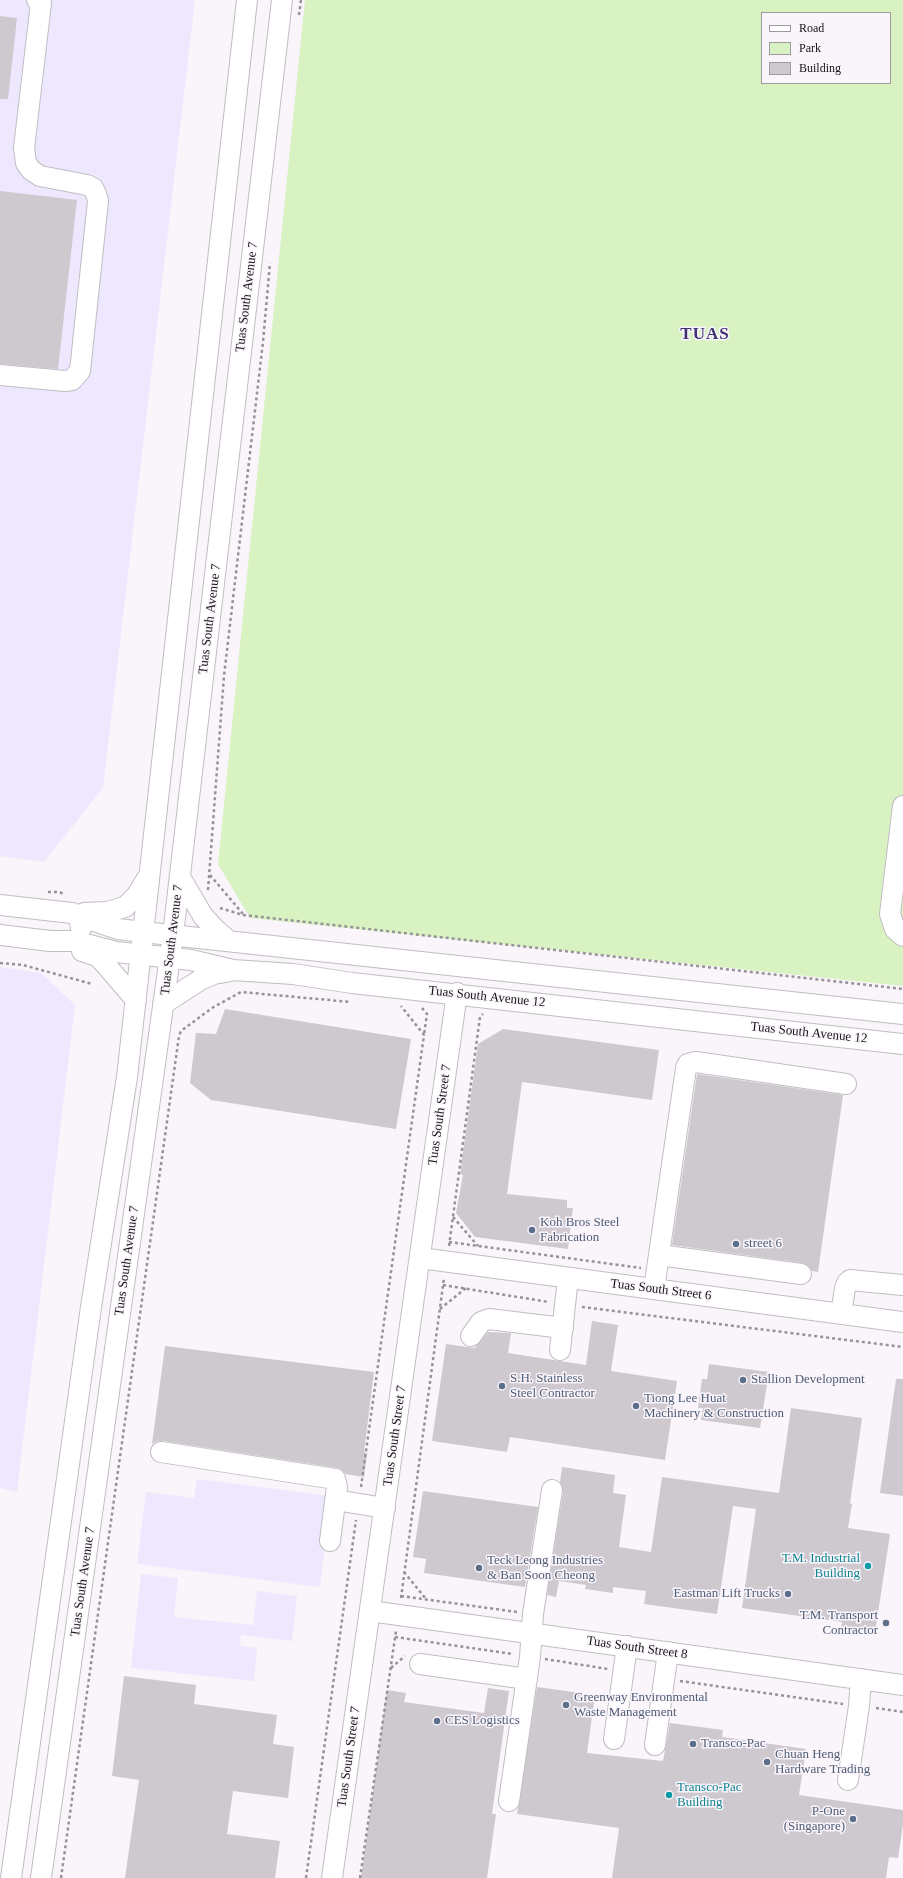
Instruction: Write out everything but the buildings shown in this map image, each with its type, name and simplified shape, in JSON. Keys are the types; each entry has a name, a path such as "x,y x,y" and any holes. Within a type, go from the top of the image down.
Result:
{"street":[{"path":"0,375 65,381 72,380 80,371 98,201 93,188 88,185 40,176 31,170 26,163 24,148 41,3 37,0"},
{"name":"Tuas South Avenue 7","path":"11,1878 91,1307 127,1077 247,0"},
{"name":"Tuas South Avenue 7","path":"42,1878 163,1004 174,935 282,0"},
{"path":"903,806 890,914 896,929 903,936"},
{"path":"0,905 75,914 107,912 125,907 138,895 149,876"},
{"path":"180,877 203,916 229,941"},
{"path":"75,914 118,929 903,1014"},
{"path":"74,941 78,939 82,929 75,914"},
{"name":"Tuas South Avenue 12","path":"0,935 50,941 74,941 116,952 170,957 233,970 294,974 352,983 903,1044"},
{"path":"50,941 97,956 136,1000"},
{"path":"163,1004 200,980 214,974 233,970"},
{"name":"Tuas South Street 7","path":"332,1878 457,994"},
{"path":"654,1289 686,1068 688,1064 696,1062 846,1084"},
{"path":"659,1255 801,1274"},
{"name":"Tuas South Street 6","path":"420,1258 903,1322"},
{"path":"560,1350 568,1278"},
{"path":"841,1314 845,1288 850,1280 903,1285"},
{"path":"471,1336 482,1322 489,1319 562,1328"},
{"path":"161,1452 330,1477 335,1479 337,1483 330,1541"},
{"path":"509,1801 527,1679 533,1614 552,1490"},
{"path":"335,1500 385,1508"},
{"name":"Tuas South Street 8","path":"370,1611 903,1685"},
{"path":"614,1739 627,1646"},
{"path":"655,1744 668,1652"},
{"path":"420,1664 527,1679"},
{"path":"848,1780 859,1706 861,1679"}],"path":[{"path":"299,16 301,0"},
{"path":"208,896 224,676 263,342 270,262"},
{"path":"210,875 243,915"},
{"path":"216,907 243,915 903,989"},
{"path":"0,963 23,965 92,984"},
{"path":"61,1878 179,1036 181,1031 212,1008 241,992 356,1002"},
{"path":"394,1006 408,1007"},
{"path":"401,1006 424,1035"},
{"path":"306,1878 427,1014 423,1008 416,1008"},
{"path":"360,1878 404,1572 480,1017 483,1014"},
{"path":"453,1217 478,1246"},
{"path":"443,1285 565,1305 903,1347"},
{"path":"440,1309 466,1288"},
{"path":"404,1572 426,1599"}],"shaded area":[{"path":"0,0 195,0 103,788 44,862 0,856"},
{"path":"0,967 41,973 75,1005 17,1492 0,1488"},
{"path":"197,1479 331,1496 320,1587 137,1564 146,1492 194,1498"},
{"path":"141,1574 178,1578 174,1617 253,1625 257,1591 297,1596 292,1641 241,1635 240,1646 257,1648 254,1681 131,1668"}],"green space":[{"path":"305,0 903,0 903,986 250,918 218,864"}],"place":[{"name":"Koh Bros Steel Fabrication","path":"532,1230"},
{"name":"street 6","path":"736,1244"},
{"name":"Stallion Development","path":"743,1380"},
{"name":"S.H. Stainless Steel Contractor","path":"502,1386"},
{"name":"Tiong Lee Huat Machinery & Construction","path":"636,1406"},
{"name":"T.M. Industrial Building","path":"868,1566"},
{"name":"Teck Leong Industries & Ban Soon Cheong","path":"479,1568"},
{"name":"Eastman Lift Trucks","path":"788,1594"},
{"name":"T.M. Transport Contractor","path":"886,1623"},
{"name":"Greenway Environmental Waste Management","path":"566,1705"},
{"name":"CES Logistics","path":"437,1721"},
{"name":"Transco-Pac","path":"693,1744"},
{"name":"Chuan Heng Hardware Trading","path":"767,1762"},
{"name":"Transco-Pac Building","path":"669,1795"},
{"name":"P-One (Singapore)","path":"853,1819"}],"district":[{"name":"TUAS","path":"705,335"}]}
